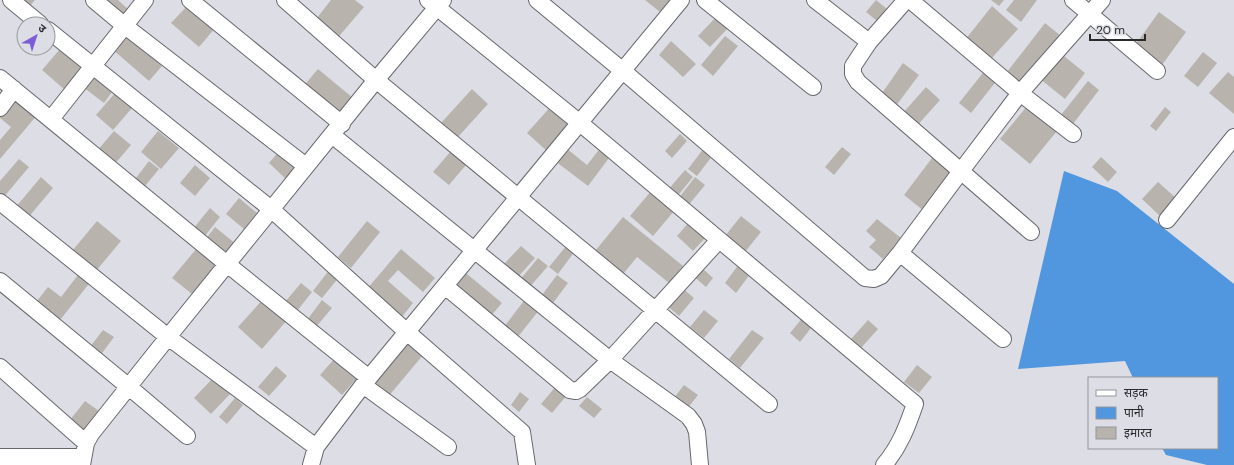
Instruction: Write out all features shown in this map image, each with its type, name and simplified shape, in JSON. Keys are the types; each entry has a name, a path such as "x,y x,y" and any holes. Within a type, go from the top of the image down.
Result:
{"street":[{"path":"11,0 30,16"},
{"path":"94,0 125,26 306,166"},
{"path":"51,119 145,0"},
{"path":"190,0 475,250 610,360 688,416 694,424 697,432 700,465"},
{"path":"285,0 376,80 769,404"},
{"path":"537,0 623,71 865,278 874,279 881,276 900,253 1020,92 1102,0"},
{"path":"303,465 311,465 316,447 366,382 681,0"},
{"path":"705,0 813,86"},
{"path":"815,0 868,42"},
{"path":"906,0 868,42 853,66 853,74 858,82 1031,232"},
{"path":"910,0 1020,92 1074,134"},
{"path":"1073,0 1157,72"},
{"path":"84,455 92,434 128,387 337,129 436,3 915,404 908,426 899,444 884,465"},
{"path":"56,37 271,209 407,332 522,432 527,465"},
{"path":"0,78 227,264 366,382 448,447"},
{"path":"0,108 14,90"},
{"path":"1167,220 1234,137"},
{"path":"0,202 168,337 316,447"},
{"path":"445,286 570,390 576,391 580,389 610,360 719,240"},
{"path":"900,253 1002,339"},
{"path":"0,281 187,436"},
{"path":"0,367 84,455"},
{"path":"0,457 84,455"}],"water":[{"path":"1064,171 1117,191 1234,284 1234,465 1207,465 1166,455 1163,449 1218,449 1218,377 1133,377 1125,361 1018,369"}],"building":[{"path":"21,0 35,0 29,7"},
{"path":"106,0 118,0 130,11 120,21"},
{"path":"331,0 355,0 364,7 335,41 313,23"},
{"path":"645,0 670,0 660,12"},
{"path":"876,0 892,13 882,25 866,12"},
{"path":"991,0 1004,0 999,6"},
{"path":"1014,0 1037,0 1021,22 1006,10"},
{"path":"189,4 216,27 199,47 171,23"},
{"path":"992,6 1018,29 991,59 965,40"},
{"path":"1159,12 1186,32 1162,65 1135,45"},
{"path":"718,15 730,26 710,47 698,36"},
{"path":"1045,23 1061,36 1023,84 1007,72"},
{"path":"125,34 162,66 149,81 112,49"},
{"path":"725,36 738,46 713,76 701,65"},
{"path":"671,41 696,64 683,77 659,55"},
{"path":"60,49 83,69 65,90 42,70 54,56 56,56"},
{"path":"1059,52 1085,73 1065,99 1039,78"},
{"path":"1203,52 1217,63 1198,87 1184,76"},
{"path":"903,63 919,75 895,107 880,96"},
{"path":"318,69 353,98 337,118 302,88"},
{"path":"986,69 998,79 971,113 959,103"},
{"path":"1228,72 1234,77 1234,114 1209,93"},
{"path":"92,76 112,92 104,103 83,87"},
{"path":"1088,81 1099,90 1073,124 1061,115"},
{"path":"926,87 940,100 916,127 902,114"},
{"path":"472,89 488,104 457,138 441,123"},
{"path":"115,93 132,108 113,130 96,115"},
{"path":"15,95 38,114 0,159 0,140 11,127 0,118 0,113"},
{"path":"553,104 574,123 548,152 527,133"},
{"path":"1027,106 1057,131 1030,164 1000,139"},
{"path":"1165,107 1171,112 1156,131 1150,126"},
{"path":"114,131 131,145 113,166 96,152"},
{"path":"158,131 179,148 161,169 141,152"},
{"path":"680,134 687,141 672,158 665,151"},
{"path":"602,146 612,154 588,186 555,161 566,148 587,165"},
{"path":"842,147 851,154 834,175 825,167"},
{"path":"704,148 713,155 697,176 688,169"},
{"path":"281,149 301,167 288,181 269,163"},
{"path":"451,151 466,165 449,185 433,172"},
{"path":"1101,157 1117,172 1108,182 1092,167"},
{"path":"932,158 952,173 924,211 904,195"},
{"path":"19,159 29,167 3,198 0,196 0,181"},
{"path":"149,161 159,169 141,191 132,183"},
{"path":"195,165 210,178 195,196 180,183"},
{"path":"685,170 693,177 676,198 667,191"},
{"path":"41,177 53,188 27,219 15,208"},
{"path":"695,177 705,185 687,207 678,199"},
{"path":"1158,182 1176,198 1160,216 1142,199"},
{"path":"652,190 675,210 653,236 630,216"},
{"path":"239,198 257,213 244,229 226,214"},
{"path":"210,208 220,217 204,237 193,229"},
{"path":"741,216 761,232 745,252 725,236"},
{"path":"623,217 683,266 669,283 637,257 619,279 591,256"},
{"path":"877,219 901,238 883,259 869,247 876,240 866,231"},
{"path":"97,221 121,241 96,271 72,251"},
{"path":"367,221 380,232 351,268 338,257"},
{"path":"690,221 707,236 693,251 677,236"},
{"path":"215,227 236,244 226,256 205,240"},
{"path":"567,245 575,251 558,274 549,267"},
{"path":"521,246 535,258 518,277 504,264"},
{"path":"197,248 217,264 192,294 172,278"},
{"path":"401,249 435,278 423,292 398,270 388,281 413,303 401,318 367,289"},
{"path":"538,258 548,266 528,289 519,281"},
{"path":"739,264 751,273 736,293 725,283"},
{"path":"700,266 713,278 706,287 692,275"},
{"path":"330,269 340,276 322,298 313,291"},
{"path":"461,269 502,303 490,317 449,284"},
{"path":"81,271 92,280 56,325 33,306 48,287 61,297"},
{"path":"557,275 568,283 553,303 542,295"},
{"path":"301,283 312,292 297,311 285,302"},
{"path":"680,286 694,298 679,316 665,304"},
{"path":"264,298 288,319 262,349 238,327"},
{"path":"526,298 540,309 517,338 504,327"},
{"path":"322,300 332,308 316,327 307,320"},
{"path":"704,310 718,321 704,338 690,327"},
{"path":"804,316 814,324 800,342 790,333"},
{"path":"868,320 878,329 861,348 851,339"},
{"path":"103,330 114,337 97,360 86,352"},
{"path":"752,330 764,338 740,368 729,359"},
{"path":"405,339 423,355 388,397 369,382"},
{"path":"335,358 357,378 342,395 320,375"},
{"path":"917,365 932,377 919,393 904,382"},
{"path":"276,366 287,376 269,396 258,387"},
{"path":"213,378 230,394 211,414 194,398"},
{"path":"557,385 568,394 552,413 541,404"},
{"path":"684,385 698,395 687,409 673,399"},
{"path":"520,392 529,399 519,412 511,405"},
{"path":"587,397 602,409 594,418 579,406"},
{"path":"235,398 243,405 227,424 219,417"},
{"path":"85,401 99,411 84,431 70,420"}]}
